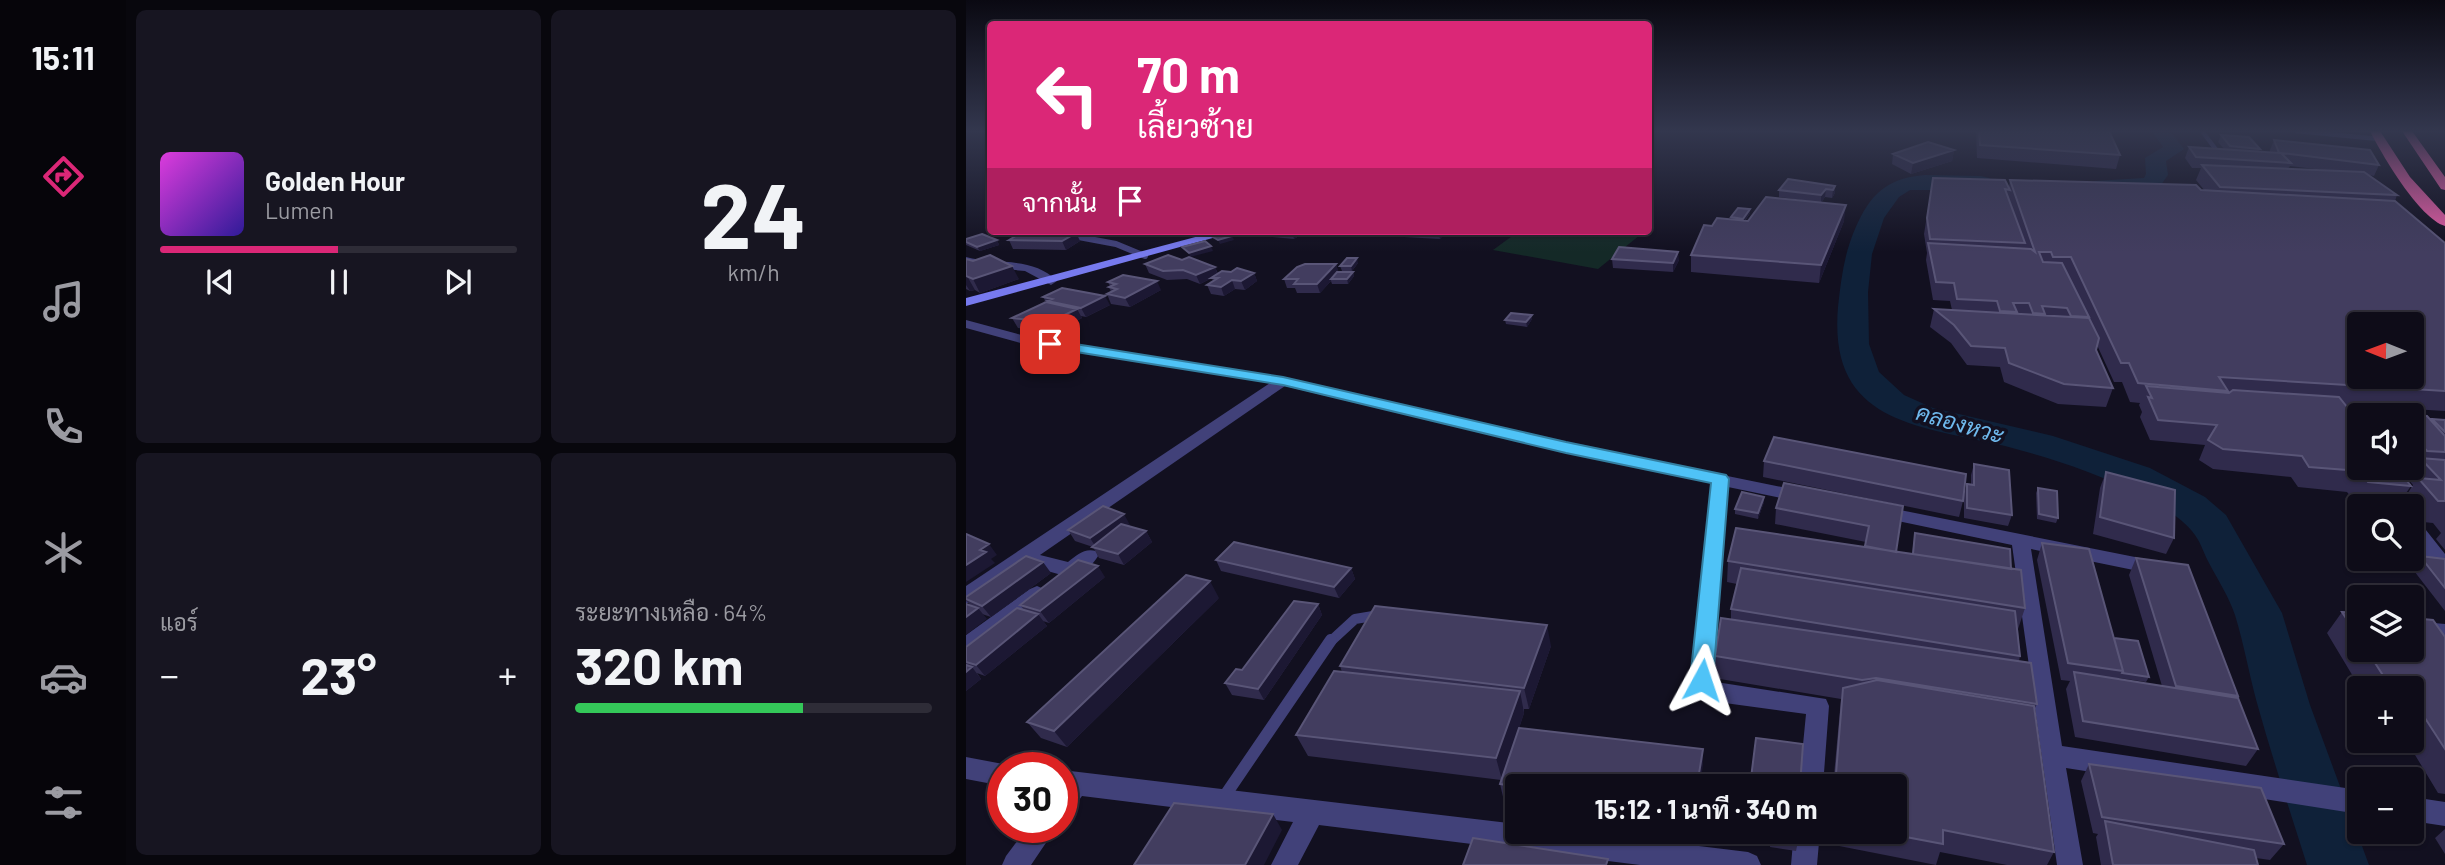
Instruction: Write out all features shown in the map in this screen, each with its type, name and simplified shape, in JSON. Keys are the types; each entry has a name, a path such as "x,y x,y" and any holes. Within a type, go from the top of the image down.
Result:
{"highway":[{"path":"2401,171 2416,195 2445,222"},
{"path":"2435,171 2445,186"}],"street":[{"path":"966,302 1218,235"},
{"path":"966,260 978,264 1023,266 1036,270 1051,281"},
{"path":"966,324 1024,340 1283,381 1566,447 1816,499"},
{"path":"966,596 1283,381"},
{"path":"2383,487 2369,469 2445,474"},
{"path":"1720,479 1702,683 1710,691 1818,706 1812,774"},
{"path":"1870,510 2169,570"},
{"path":"2424,540 2445,568"},
{"path":"2021,542 2070,865"},
{"path":"966,647 1089,556"},
{"path":"1023,557 1070,570"},
{"path":"2424,630 2445,632"},
{"path":"2052,755 2347,800"},
{"path":"966,768 987,772"},
{"path":"1078,790 1222,800 1627,858 1748,865"},
{"path":"2424,811 2445,814"},
{"path":"1284,865 1311,812"},
{"path":"1014,865 1031,843"},
{"path":"1804,865 1806,844"}],"lane":[{"path":"1068,235 1115,244 1145,256"},
{"path":"1222,800 1342,628 1355,619 1368,616 1395,616"}],"green space":[{"path":"1514,235 1640,235 1598,269 1493,250"}],"building":[{"path":"2207,171 2364,172 2397,195 2220,187"},
{"path":"1933,178 2005,180 2010,190 2005,189 2025,243 1930,239 1927,218"},
{"path":"1788,179 1835,186 1833,190 1826,189 1821,195 1779,190"},
{"path":"2010,180 2196,185 2201,190 2395,201 2445,243 2445,391 2413,389 2424,389 2424,312 2347,312 2347,385 2219,377 2228,391 2138,383 2129,363 2121,363 2071,257 2053,257 2051,252 2039,252 2043,262 2062,263 2089,317 2071,316 2067,308 2042,306 2045,314 2033,313 2029,303 2013,303 2017,312 2000,311 1997,301 1957,299 1954,283 1936,282 1928,243 2031,249 2035,252"},
{"path":"1766,197 1846,205 1821,265 1691,255 1704,225 1712,226 1717,218 1748,221"},
{"path":"1738,208 1750,209 1743,219 1731,217"},
{"path":"982,234 997,240 977,247 966,242 966,239"},
{"path":"1017,235 1072,235 1062,241 1009,240"},
{"path":"1220,235 1232,236 1218,240 1213,237"},
{"path":"1205,241 1211,246 1189,253 1182,247"},
{"path":"1619,247 1678,252 1673,263 1612,259"},
{"path":"990,255 1012,266 973,279 966,276 966,259 973,261"},
{"path":"1168,255 1182,260 1189,257 1215,267 1196,275 1183,270 1163,271 1145,264"},
{"path":"1347,258 1357,258 1351,266 1340,266"},
{"path":"1305,264 1336,264 1317,284 1294,284 1298,279 1284,279 1297,267"},
{"path":"1237,268 1254,273 1241,281 1232,280 1221,287 1207,285 1218,278 1211,278 1222,271 1231,272"},
{"path":"1337,272 1353,272 1347,279 1331,279"},
{"path":"1123,275 1157,281 1125,298 1107,294 1117,289 1109,287 1116,284 1108,282"},
{"path":"1062,288 1105,296 1081,308 1047,301 1052,299 1043,297"},
{"path":"1046,302 1077,309 1050,322 1012,318"},
{"path":"1934,309 2089,318 2099,338 2096,350 2113,388 2064,384 2009,363 2005,348 1971,346 1954,325"},
{"path":"1511,313 1532,315 1526,322 1505,320"},
{"path":"2146,386 2229,393 2233,390 2339,397 2347,407 2347,470 2309,467 2302,456 2223,449 2208,440 2217,425 2158,420 2148,397 2152,398"},
{"path":"2424,416 2445,436 2445,452 2427,451 2424,448"},
{"path":"2432,419 2445,420 2445,432"},
{"path":"1774,437 1966,474 1963,501 1764,461"},
{"path":"2424,458 2445,460 2445,501 2438,501 2420,480 2441,480 2424,462"},
{"path":"1974,464 2009,470 2012,515 1967,508 1967,484 1974,485"},
{"path":"2106,472 2175,490 2174,538 2100,517"},
{"path":"2367,480 2406,480 2411,486"},
{"path":"1784,483 1903,506 1896,552 1865,546 1869,526 1776,508"},
{"path":"2038,488 2057,491 2058,518 2039,514"},
{"path":"1742,492 1764,497 1758,513 1735,509"},
{"path":"1103,506 1124,514 1090,538 1068,530"},
{"path":"1121,524 1146,531 1118,554 1092,547"},
{"path":"1736,528 2021,570 2025,608 1728,561"},
{"path":"1915,533 2010,549 2011,569 1913,554"},
{"path":"966,534 989,544 980,550 986,552 966,565"},
{"path":"1234,542 1351,568 1334,587 1216,560"},
{"path":"2042,543 2089,549 2123,671 2068,663"},
{"path":"1026,556 1043,562 982,606 966,599 966,597"},
{"path":"2424,556 2445,559 2445,588 2424,561"},
{"path":"2136,558 2188,565 2238,696 2176,686"},
{"path":"1078,560 1098,566 1040,611 1020,605"},
{"path":"1741,568 2015,611 2020,656 1731,609"},
{"path":"1186,575 1210,581 1054,731 1027,722"},
{"path":"1294,601 1318,604 1258,689 1225,683 1236,669 1242,670"},
{"path":"966,604 978,608 966,617"},
{"path":"1375,606 1547,625 1524,688 1340,666"},
{"path":"1017,608 1038,614 976,665 966,662 966,647"},
{"path":"1721,618 2031,663 2037,704 1715,656"},
{"path":"2424,619 2433,620 2445,637 2445,749 2424,717 2424,676 2383,676 2374,662 2424,662"},
{"path":"2114,638 2138,641 2149,677 2122,673"},
{"path":"1334,671 1520,691 1496,758 1296,735"},
{"path":"2074,672 2238,698 2258,749 2083,721"},
{"path":"1877,680 2034,706 2054,852 1943,830 1943,844 1907,837 1907,774 1836,774 1843,688"},
{"path":"1519,728 1703,749 1699,774 1505,774 1505,785 1500,784"},
{"path":"1756,738 1803,744 1801,774 1752,774"},
{"path":"2089,764 2261,788 2284,844 2102,817"},
{"path":"1174,803 1273,814 1245,865 1134,865"},
{"path":"2105,821 2254,850 2258,865 2113,865"},
{"path":"1473,838 1608,859 1606,865 1463,865"}],"waterway":[{"name":"คลองหวะ","path":"2102,186 2150,184 2157,171"},
{"name":"คลองหวะ","path":"1981,183 1925,182 1904,185 1891,192 1872,218 1859,254 1854,292 1853,344 1862,373 1879,393 1905,410 1920,416 2040,444 2104,464 2165,491 2191,507 2211,525 2258,613 2284,705 2338,865"}],"route":[{"path":"1050,344 1283,381 1566,447 1720,479 1702,680"}]}
